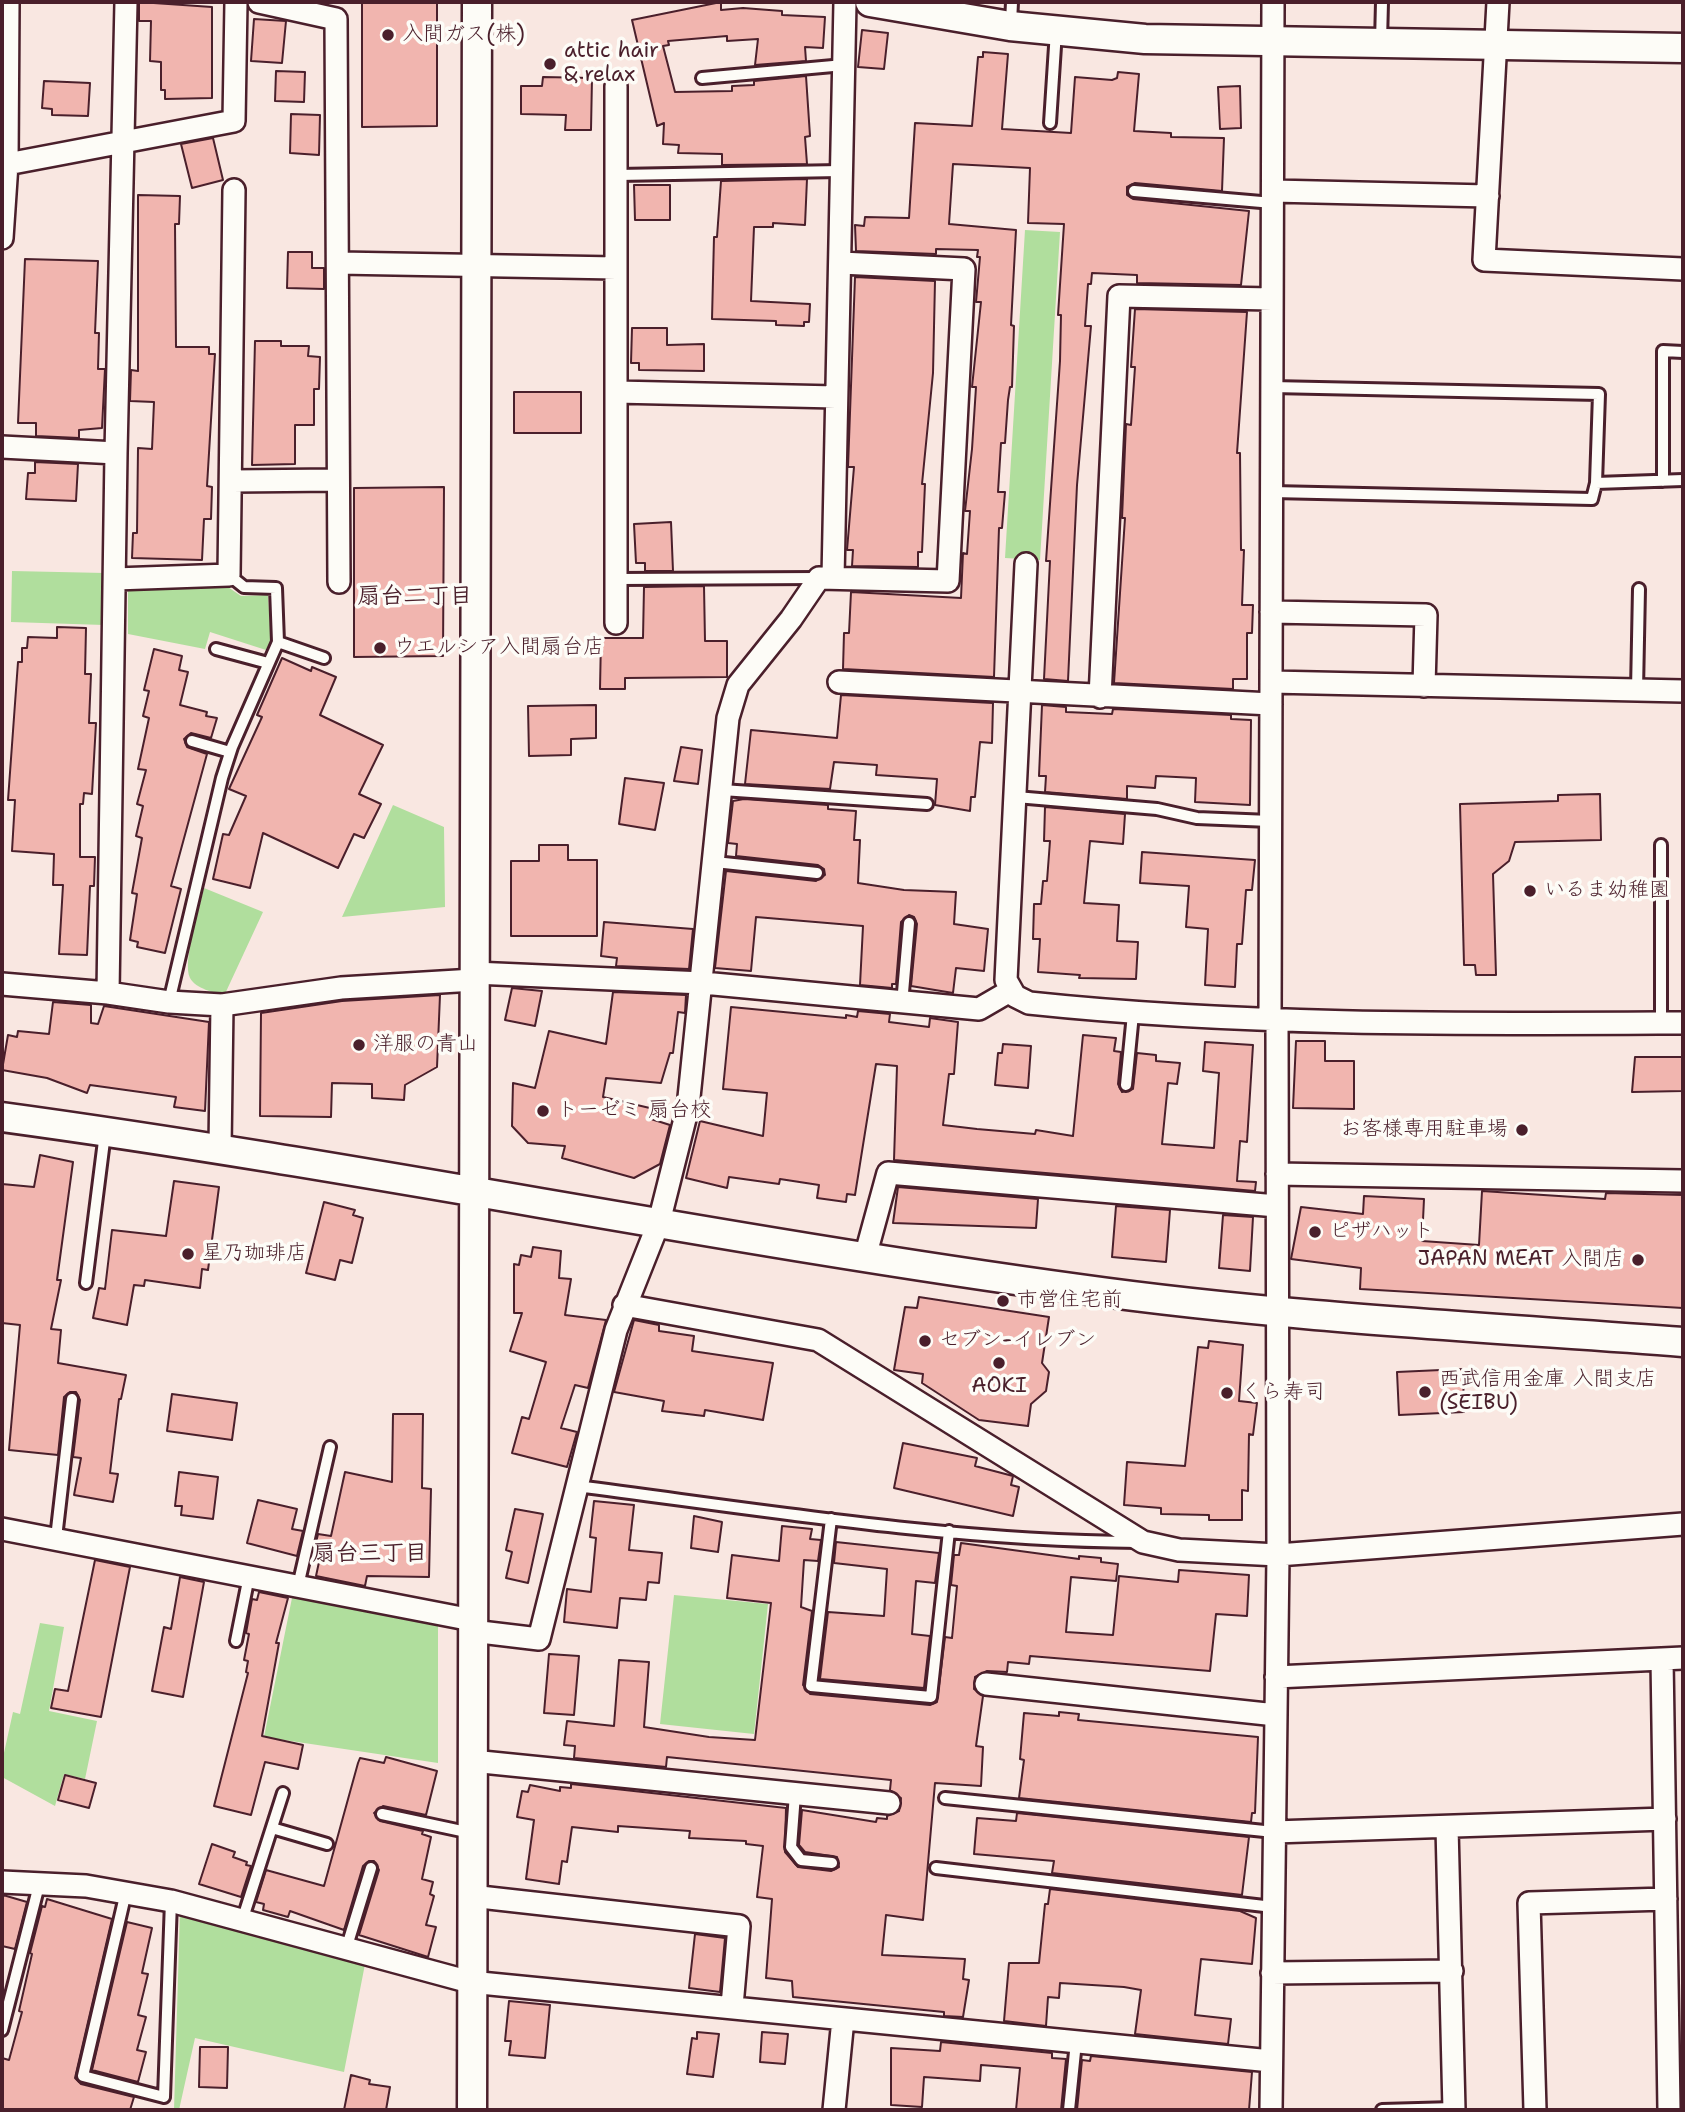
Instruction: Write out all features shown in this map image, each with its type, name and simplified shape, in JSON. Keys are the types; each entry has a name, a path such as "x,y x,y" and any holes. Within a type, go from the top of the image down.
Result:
{"street":[{"path":"2,238 8,2"},
{"path":"108,993 126,2"},
{"path":"4,164 234,121 236,2"},
{"path":"259,2 336,19 339,582"},
{"path":"472,2110 470,1982 477,2"},
{"path":"2,1530 249,1576 539,1639 624,1305 659,1222 688,1107 703,983 728,718 738,685 826,578 841,263 840,171 845,2"},
{"path":"870,2 1011,14 1056,32 1145,39 1273,44 1683,48"},
{"path":"1270,2110 1278,1555 1277,1174 1270,821 1273,2"},
{"path":"1498,2 1484,260 1683,268"},
{"path":"616,86 616,623"},
{"path":"116,579 229,576 234,190"},
{"path":"1273,197 1488,196"},
{"path":"339,263 616,268"},
{"path":"826,578 948,581 964,268 841,263"},
{"path":"1100,697 1119,296 1272,299"},
{"path":"616,393 835,397"},
{"path":"2,447 116,453"},
{"path":"232,481 337,480"},
{"path":"1026,564 1022,691 1006,980 1010,991 1029,1003 1133,1014 1274,1019 1683,1023"},
{"path":"1271,612 1426,615 1424,686"},
{"path":"839,682 1271,704"},
{"path":"1271,682 1683,691"},
{"path":"2,984 222,1005 341,988 474,976 703,983 902,1004 978,1009 1010,991"},
{"path":"220,1148 222,1005"},
{"path":"2,1117 220,1148 866,1257 1083,1290 1277,1313 1683,1342"},
{"path":"866,1257 888,1173 1277,1206"},
{"path":"1277,1174 1683,1181"},
{"path":"624,1305 818,1339 1143,1542 1179,1550 1278,1555 1683,1524"},
{"path":"1276,1677 1673,1658 1665,1819 1668,2110"},
{"path":"986,1684 1276,1715"},
{"path":"472,1761 890,1803"},
{"path":"1274,1832 1665,1819"},
{"path":"1447,1827 1454,2109"},
{"path":"2,1882 86,1886 171,1901 470,1982 1271,2061"},
{"path":"471,1896 739,1926 732,2006"},
{"path":"1535,2110 1530,1903 1666,1899"},
{"path":"1272,1973 1452,1971"},
{"path":"834,2110 843,2019"}],"lane":[{"path":"1381,45 1382,2"},
{"path":"1050,122 1056,32"},
{"path":"702,78 844,65"},
{"path":"618,175 840,171"},
{"path":"1134,191 1273,197"},
{"path":"1663,481 1663,351 1683,352"},
{"path":"1272,387 1599,394 1596,483 1592,499 1272,492"},
{"path":"1596,483 1683,480"},
{"path":"169,1002 230,752 278,642 276,588 244,587 229,576"},
{"path":"617,579 826,578"},
{"path":"1637,690 1639,589"},
{"path":"278,642 324,658"},
{"path":"216,649 268,663"},
{"path":"192,741 230,752"},
{"path":"722,790 927,804"},
{"path":"1016,797 1157,809 1197,818 1270,821"},
{"path":"1661,845 1661,1023"},
{"path":"715,862 817,873"},
{"path":"902,1004 909,923"},
{"path":"1126,1085 1133,1014"},
{"path":"86,1283 105,1131"},
{"path":"56,1538 72,1399"},
{"path":"298,1586 330,1447"},
{"path":"577,1486 831,1519 949,1531 1088,1542 1143,1542"},
{"path":"831,1519 811,1686 931,1697 949,1531"},
{"path":"236,1641 249,1576"},
{"path":"242,1921 283,1793"},
{"path":"795,1794 790,1847 801,1860 832,1863"},
{"path":"945,1798 1274,1832"},
{"path":"382,1814 471,1833"},
{"path":"272,1828 327,1844"},
{"path":"347,1947 371,1868"},
{"path":"936,1868 1273,1907"},
{"path":"2,2030 39,1885"},
{"path":"126,1892 83,2076 164,2097 171,1901"},
{"path":"1069,2110 1076,2042"},
{"path":"1382,2110 1454,2109"}],"green space":[{"path":"1025,230 1060,232 1040,560 1005,558"},
{"path":"12,571 105,573 104,625 11,622"},
{"path":"225,585 241,596 268,595 271,641 266,650 210,632 205,649 128,634 128,588"},
{"path":"393,805 444,827 445,907 342,917"},
{"path":"204,888 263,912 224,996 196,985 188,970 190,948"},
{"path":"293,1593 438,1619 438,1763 264,1737"},
{"path":"674,1595 768,1604 754,1734 660,1724"},
{"path":"40,1623 64,1627 49,1711 97,1721 85,1779 64,1774 55,1806 2,1777 2,1762 13,1712 20,1714"},
{"path":"180,1911 366,1959 344,2072 195,2038 179,2110 174,2110"}],"building":[{"path":"139,2 212,7 212,98 165,99 165,90 161,90 161,62 150,61 151,21 139,21"},
{"path":"362,2 437,2 437,126 362,127"},
{"path":"721,2 721,10 743,8 782,11 782,15 825,17 823,48 805,47 806,61 755,65 758,39 727,41 727,36 668,41 669,45 663,46 675,92 732,91 732,86 754,85 754,81 806,76 810,136 805,137 807,164 722,165 722,154 678,153 679,145 663,144 664,123 657,126 632,20"},
{"path":"254,19 286,21 282,63 251,61"},
{"path":"862,30 888,33 884,69 858,67"},
{"path":"983,52 1008,54 1002,129 1071,133 1075,77 1112,80 1117,78 1118,72 1139,74 1134,131 1171,133 1171,137 1224,138 1222,191 1135,183 1127,187 1127,195 1133,199 1249,211 1241,285 1137,283 1137,275 1092,273 1091,284 1088,284 1085,326 1091,326 1077,485 1068,681 1044,679 1050,561 1046,561 1060,361 1061,315 1058,315 1064,224 1028,223 1030,168 953,164 949,224 1016,230 1011,325 1014,326 1012,387 1008,400 1005,443 1001,443 998,492 1005,492 1002,528 999,528 994,677 843,669 844,633 849,633 851,592 961,598 963,553 967,554 970,511 965,511 976,387 972,387 981,302 976,302 980,257 977,257 978,250 936,249 936,254 856,251 855,225 864,226 865,217 909,218 915,123 972,126 978,57 983,57"},
{"path":"276,71 305,72 304,102 275,101"},
{"path":"543,77 592,78 591,130 565,130 566,115 521,114 521,86 542,86"},
{"path":"44,81 90,83 88,116 52,115 52,109 42,108"},
{"path":"1240,86 1241,128 1220,129 1218,87"},
{"path":"291,114 320,115 319,155 290,153"},
{"path":"213,138 223,180 192,188 181,144"},
{"path":"807,179 805,225 773,223 773,227 754,227 751,301 810,304 809,322 804,322 804,326 776,325 776,321 712,319 714,237 717,237 721,181"},
{"path":"634,185 670,185 670,220 635,220"},
{"path":"138,195 180,196 179,224 175,224 176,347 209,347 209,354 215,354 207,486 212,487 211,519 204,519 202,560 132,558 133,533 137,533 138,448 152,449 154,402 130,401 131,370 138,371"},
{"path":"288,252 312,252 312,268 324,268 324,289 287,288"},
{"path":"25,259 98,261 95,333 99,333 98,369 105,369 102,428 79,430 79,438 36,436 36,423 18,423"},
{"path":"855,277 935,281 933,373 922,484 925,484 922,552 918,552 918,567 852,566 853,550 847,550 854,467 848,467"},
{"path":"1135,309 1247,312 1237,453 1240,453 1241,550 1244,550 1242,605 1253,605 1252,633 1247,633 1247,679 1233,679 1233,689 1114,683 1125,518 1122,518 1126,424 1131,425 1135,367 1131,367"},
{"path":"632,328 667,328 667,345 704,344 704,371 639,370 639,363 631,363"},
{"path":"255,341 281,341 281,346 309,346 308,356 320,357 319,389 314,389 314,425 295,425 295,464 252,465"},
{"path":"514,392 581,392 581,433 514,433"},
{"path":"35,462 78,464 76,501 26,499 28,473 35,473"},
{"path":"444,487 443,656 354,657 354,488"},
{"path":"671,522 673,571 645,571 645,563 636,563 634,524"},
{"path":"704,586 705,641 727,641 727,677 625,678 625,689 600,689 601,638 643,638 644,587"},
{"path":"57,627 86,628 85,674 91,674 89,723 96,723 92,794 84,793 83,804 80,804 80,857 95,857 94,886 90,886 87,955 59,954 63,885 53,885 54,854 12,851 15,800 8,800 18,662 22,662 22,648 27,648 28,637 57,638"},
{"path":"154,649 182,656 179,670 188,672 180,705 207,712 206,716 217,718 211,738 191,733 184,739 187,747 207,754 171,886 181,889 165,953 137,947 138,942 130,940 137,894 132,893 142,838 136,836 143,806 137,804 146,770 138,769 149,718 143,716 149,691 144,690"},
{"path":"282,658 311,671 312,667 336,677 320,715 383,745 359,794 381,804 364,838 354,834 338,868 263,833 250,888 213,879 223,834 229,835 246,796 229,789 262,717 257,715"},
{"path":"841,695 993,703 992,743 980,742 975,797 971,797 970,811 935,805 937,779 876,775 877,765 834,762 830,789 745,784 751,730 837,738"},
{"path":"596,705 596,738 571,739 571,755 529,756 528,706"},
{"path":"1042,705 1066,707 1066,712 1112,714 1113,709 1231,715 1231,719 1251,720 1250,805 1195,802 1196,778 1156,776 1155,788 1127,786 1127,799 1045,792 1046,776 1039,776"},
{"path":"681,747 702,750 698,784 674,781"},
{"path":"625,778 664,783 655,830 619,824"},
{"path":"1600,794 1601,840 1515,842 1509,861 1493,874 1496,975 1476,975 1475,965 1464,965 1460,804 1558,801 1558,795"},
{"path":"744,799 828,805 828,809 856,811 854,840 860,840 858,883 904,890 956,892 954,924 988,929 984,971 956,968 953,993 911,986 917,924 914,917 909,915 901,922 896,984 892,984 892,988 860,985 863,926 756,917 751,971 715,968 726,871 816,881 825,875 824,869 818,865 736,856 737,844 728,843 733,801"},
{"path":"1045,807 1125,814 1123,844 1090,841 1084,903 1119,905 1117,941 1138,942 1136,979 1079,978 1080,975 1038,972 1040,939 1033,939 1034,904 1041,904 1043,881 1047,881 1050,841 1044,841"},
{"path":"539,845 568,845 568,860 597,860 597,936 511,936 511,861 539,861"},
{"path":"1142,852 1255,860 1252,890 1246,890 1242,944 1237,944 1235,987 1205,985 1208,929 1186,927 1189,886 1140,883"},
{"path":"604,922 693,929 689,969 616,966 617,958 601,956"},
{"path":"512,988 542,991 535,1026 505,1020"},
{"path":"613,992 686,995 685,1013 678,1012 673,1053 670,1053 661,1083 606,1078 603,1097 654,1109 651,1119 670,1125 660,1164 634,1178 562,1158 565,1146 528,1143 512,1126 513,1083 535,1088 549,1031 606,1044"},
{"path":"440,995 437,1067 405,1085 404,1100 372,1098 372,1084 332,1083 331,1117 260,1116 261,1013 342,1001"},
{"path":"53,1002 91,1005 91,1023 98,1024 104,1006 209,1022 205,1111 174,1107 176,1097 90,1085 87,1093 47,1078 2,1070 8,1035 17,1037 18,1031 49,1034"},
{"path":"731,1007 846,1018 846,1015 857,1017 858,1011 890,1014 889,1022 929,1027 930,1018 958,1022 954,1074 949,1074 943,1125 1035,1134 1036,1130 1073,1136 1083,1035 1116,1038 1114,1051 1121,1052 1118,1084 1122,1092 1133,1089 1137,1053 1156,1055 1156,1061 1180,1063 1177,1084 1168,1083 1162,1144 1214,1148 1219,1073 1203,1071 1205,1042 1253,1045 1247,1142 1240,1141 1237,1181 1256,1182 1255,1191 894,1160 897,1066 876,1064 855,1195 847,1194 846,1202 817,1198 819,1185 780,1179 779,1184 729,1177 727,1188 686,1178 700,1121 763,1136 767,1093 723,1089"},
{"path":"1296,1041 1325,1041 1325,1061 1354,1061 1354,1109 1293,1108"},
{"path":"1003,1044 1031,1046 1028,1088 995,1085 998,1053 1002,1053"},
{"path":"1635,1057 1683,1057 1683,1091 1632,1092"},
{"path":"40,1155 73,1162 57,1280 61,1280 51,1329 61,1330 58,1363 126,1375 119,1399 110,1473 118,1474 113,1502 74,1495 81,1458 73,1457 80,1400 76,1392 70,1392 64,1397 58,1455 9,1450 20,1325 2,1323 2,1184 34,1187"},
{"path":"174,1181 219,1187 208,1270 202,1269 200,1288 145,1280 144,1286 134,1285 127,1325 93,1318 99,1288 105,1289 112,1230 166,1236"},
{"path":"898,1187 1038,1199 1036,1228 893,1223"},
{"path":"1482,1191 1605,1199 1606,1193 1683,1195 1683,1308 1360,1289 1361,1268 1291,1259 1301,1207 1363,1214 1364,1196 1424,1199 1422,1241 1479,1245"},
{"path":"324,1202 355,1210 353,1215 363,1218 352,1263 340,1260 335,1280 306,1273"},
{"path":"1116,1206 1170,1210 1166,1262 1112,1257"},
{"path":"1223,1215 1253,1217 1250,1271 1219,1268"},
{"path":"533,1247 561,1251 559,1278 571,1279 565,1315 606,1320 588,1388 575,1385 561,1428 577,1432 567,1467 512,1453 522,1417 529,1419 546,1362 510,1351 522,1313 514,1313 514,1264 519,1265 521,1255 531,1257"},
{"path":"919,1297 1049,1317 1042,1363 1049,1372 1046,1391 1031,1404 1028,1426 979,1420 922,1383 923,1374 894,1370 905,1307 917,1308"},
{"path":"634,1320 659,1325 659,1331 694,1336 692,1351 773,1363 763,1420 705,1410 704,1416 662,1411 664,1401 614,1392"},
{"path":"1209,1341 1243,1345 1239,1401 1257,1403 1253,1435 1249,1434 1248,1491 1242,1490 1242,1520 1209,1520 1209,1515 1161,1514 1161,1508 1124,1505 1127,1462 1185,1466 1198,1347 1208,1348"},
{"path":"1463,1369 1464,1412 1399,1415 1397,1372"},
{"path":"172,1394 237,1403 232,1440 167,1431"},
{"path":"393,1414 423,1414 422,1488 431,1489 429,1577 367,1576 365,1586 316,1576 319,1562 312,1560 318,1534 331,1536 345,1472 392,1482"},
{"path":"903,1443 977,1458 975,1466 1013,1476 1011,1485 1019,1487 1013,1516 894,1488"},
{"path":"179,1472 218,1477 213,1519 181,1515 182,1506 175,1506"},
{"path":"258,1500 297,1509 292,1529 303,1531 297,1556 247,1543"},
{"path":"594,1501 634,1505 629,1550 662,1553 659,1583 648,1582 646,1600 620,1598 617,1628 564,1622 567,1589 591,1592 596,1538 590,1537"},
{"path":"515,1509 543,1514 528,1583 506,1578 512,1552 506,1550"},
{"path":"694,1516 722,1522 718,1552 691,1548"},
{"path":"782,1526 812,1529 810,1539 821,1540 818,1561 804,1560 801,1607 812,1611 803,1685 810,1694 930,1705 937,1702 945,1637 952,1638 957,1586 951,1585 954,1555 959,1555 961,1543 1079,1559 1079,1556 1101,1558 1101,1562 1118,1564 1116,1581 1071,1577 1066,1632 1113,1635 1119,1576 1178,1582 1179,1570 1249,1575 1247,1616 1216,1614 1210,1671 1030,1656 1029,1664 1008,1662 1007,1672 987,1671 975,1677 974,1689 983,1696 976,1746 983,1747 981,1786 935,1783 923,1920 886,1915 882,1955 965,1959 963,1979 969,1980 963,2017 944,2016 944,2012 793,1997 792,1981 766,1978 772,1899 757,1897 763,1846 746,1844 746,1841 689,1838 690,1831 618,1826 618,1832 572,1827 567,1862 562,1861 559,1884 526,1879 534,1820 517,1817 522,1791 528,1792 530,1785 560,1791 560,1787 571,1788 571,1784 786,1808 785,1852 798,1867 831,1871 839,1867 837,1857 805,1852 799,1845 802,1810 876,1822 877,1818 887,1819 887,1816 899,1811 901,1798 890,1790 891,1780 667,1757 666,1767 574,1758 575,1746 564,1745 567,1721 614,1726 619,1660 649,1662 644,1727 709,1737 755,1740 771,1603 727,1598 732,1555 779,1561"},
{"path":"836,1542 939,1553 935,1583 916,1581 912,1634 930,1636 924,1688 820,1679 828,1612 884,1616 887,1569 834,1563"},
{"path":"95,1560 130,1567 101,1717 51,1708 55,1689 68,1691"},
{"path":"180,1577 204,1582 183,1697 152,1691 164,1627 171,1629"},
{"path":"259,1592 288,1598 276,1643 279,1643 262,1736 303,1745 298,1769 265,1762 251,1815 214,1806 248,1673 248,1661 244,1660 249,1634 246,1633 252,1599 257,1600"},
{"path":"549,1654 579,1656 574,1715 544,1713"},
{"path":"1059,1712 1079,1714 1078,1720 1258,1737 1255,1813 1252,1813 1251,1822 1019,1798 1024,1760 1020,1759 1024,1713 1059,1716"},
{"path":"386,1757 437,1771 426,1815 383,1806 374,1813 380,1821 423,1831 422,1834 431,1837 422,1879 433,1882 430,1894 434,1896 426,1925 436,1927 428,1957 359,1935 379,1870 374,1861 363,1866 344,1930 290,1911 288,1917 263,1910 264,1904 256,1902 266,1870 324,1886 360,1758 384,1763"},
{"path":"65,1775 96,1783 89,1808 58,1800"},
{"path":"1017,1813 1249,1837 1242,1895 1052,1873 1054,1861 974,1854 977,1818 1016,1821"},
{"path":"212,1844 235,1852 233,1857 251,1866 241,1897 199,1884"},
{"path":"1050,1889 1240,1911 1256,1918 1252,1964 1201,1959 1195,2015 1231,2019 1228,2044 1135,2034 1141,1990 1124,1987 1060,1983 1059,1998 1048,1997 1046,2026 1004,2021 1009,1963 1039,1963 1045,1904 1048,1904"},
{"path":"3,1895 27,1902 15,1949 2,1946"},
{"path":"47,1899 112,1919 75,2078 81,2084 134,2097 130,2110 2,2110 2,2058 9,2060 22,2012 19,2011 32,1954 30,1953 42,1906 45,1907"},
{"path":"127,1922 152,1928 142,1973 148,1974 138,2015 146,2017 137,2050 146,2052 138,2082 92,2070"},
{"path":"695,1934 725,1938 720,1992 689,1988"},
{"path":"509,2001 550,2005 545,2058 509,2055 511,2041 505,2041"},
{"path":"697,2032 719,2034 713,2077 687,2074 692,2038 697,2039"},
{"path":"762,2032 788,2034 785,2064 760,2062"},
{"path":"941,2042 1052,2053 1052,2058 1066,2059 1061,2110 1016,2110 1020,2068 981,2065 980,2081 924,2077 922,2107 891,2105 891,2048 940,2051"},
{"path":"200,2047 228,2047 227,2088 199,2087"},
{"path":"1091,2056 1252,2072 1249,2110 1077,2110 1082,2060 1090,2061"},
{"path":"351,2075 370,2080 369,2084 390,2087 386,2110 344,2110"}],"place":[{"name":"入間ガス(株)","path":"388,35"},
{"name":"attic hair & relax","path":"550,64"},
{"name":"ウエルシア入間扇台店","path":"380,648"},
{"name":"いるま幼稚園","path":"1530,891"},
{"name":"洋服の青山","path":"359,1045"},
{"name":"トーゼミ 扇台校","path":"543,1111"},
{"name":"お客様専用駐車場","path":"1522,1130"},
{"name":"ピザハット","path":"1315,1232"},
{"name":"星乃珈琲店","path":"188,1254"},
{"name":"JAPAN MEAT 入間店","path":"1638,1260"},
{"name":"市営住宅前","path":"1003,1301"},
{"name":"セブン-イレブン","path":"925,1341"},
{"name":"AOKI","path":"999,1363"},
{"name":"西武信用金庫 入間支店 (SEIBU)","path":"1425,1392"},
{"name":"くら寿司","path":"1227,1393"}],"district":[{"name":"扇台二丁目","path":"415,597"},
{"name":"扇台三丁目","path":"370,1554"}]}
